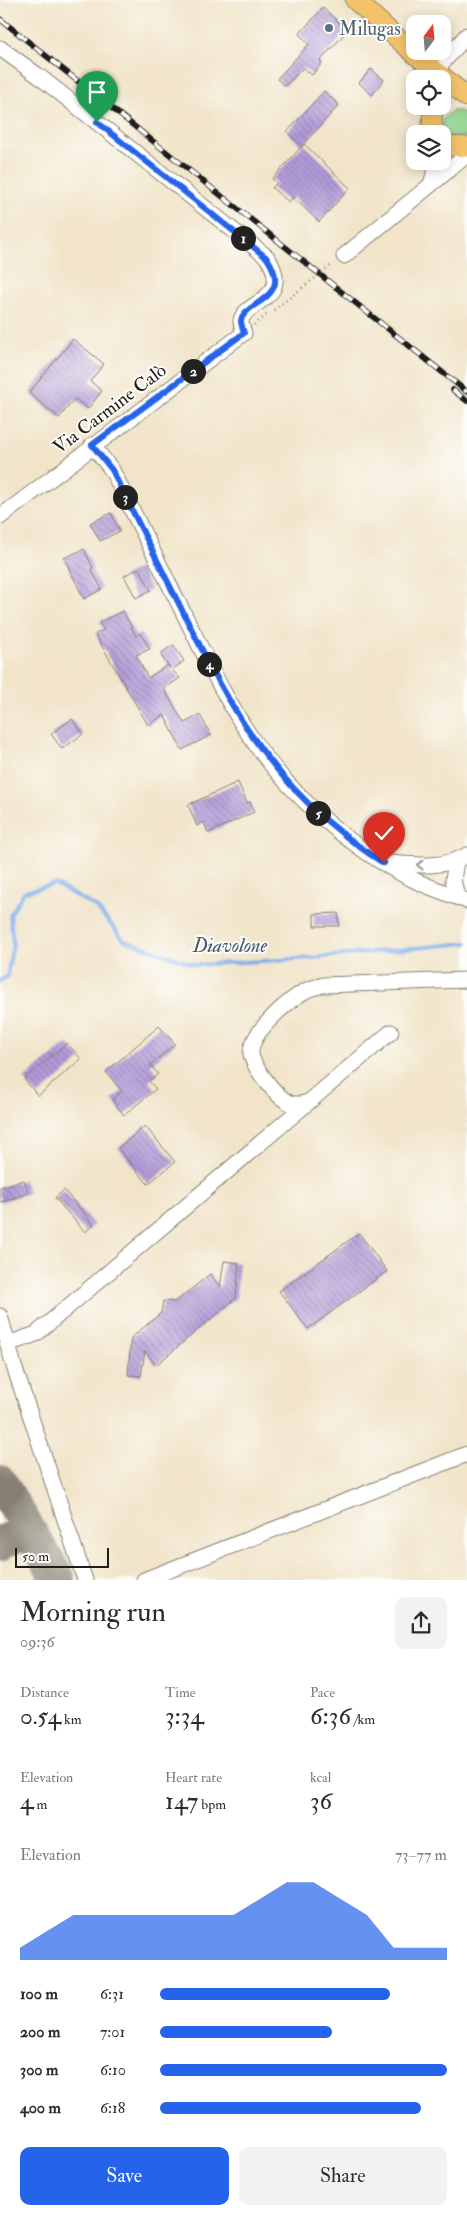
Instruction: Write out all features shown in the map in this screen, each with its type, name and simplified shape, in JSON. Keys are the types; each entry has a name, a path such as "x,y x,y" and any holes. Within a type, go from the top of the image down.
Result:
{"main road":[{"path":"355,0 416,55 429,70"},
{"path":"451,87 467,98"},
{"path":"451,102 456,100 467,104"},
{"path":"451,146 467,147"}],"street":[{"path":"437,70 467,35"},
{"name":"Via Carmine Calò","path":"0,48 40,77 267,258 275,269 274,284 268,298 244,314 241,322 244,333 92,445 0,517"},
{"path":"339,260 467,155"},
{"path":"430,186 435,170"},
{"path":"92,445 112,470 225,695 251,737 279,773 308,804 340,832 384,863 413,880 462,899"},
{"path":"384,863 433,865 462,858"},
{"path":"462,858 452,880 454,889 462,899"},
{"path":"308,1102 297,1105 281,1098 256,1068 251,1052 252,1044 261,1029 300,994 313,987 324,985 467,980"},
{"path":"8,1344 36,1334 391,1032"},
{"path":"0,1316 85,1580"},
{"path":"144,1580 467,1454"}],"path":[{"path":"292,296 339,260"}],"green space":[{"path":"451,111 460,111 467,116 467,137 451,137 451,125 443,125 442,120 447,115 451,115"}],"building":[{"path":"323,8 348,30 320,61 322,63 312,75 303,68 285,86 277,79 309,44 299,34"},
{"path":"371,69 384,80 372,95 359,83"},
{"path":"324,91 339,105 302,146 287,132"},
{"path":"304,144 350,188 319,222 293,197 289,202 272,188 277,183 272,179"},
{"path":"73,339 104,364 90,381 102,391 88,409 75,399 59,418 29,393"},
{"path":"111,513 120,531 100,541 90,523"},
{"path":"84,549 93,568 91,569 102,589 84,599 64,558"},
{"path":"139,568 151,590 136,598 124,576"},
{"path":"123,611 136,636 140,633 150,649 136,655 148,678 168,665 160,654 173,645 184,661 172,670 180,678 164,689 184,723 200,715 211,735 182,750 164,715 148,725 95,634 104,630 99,622"},
{"path":"72,719 83,734 62,749 51,734"},
{"path":"238,782 247,803 250,802 254,812 208,833 204,822 197,826 188,805"},
{"path":"338,913 339,926 314,926 314,914"},
{"path":"159,1026 175,1044 150,1065 158,1074 149,1081 156,1089 124,1115 112,1100 122,1091 106,1072"},
{"path":"67,1043 81,1059 38,1096 24,1079"},
{"path":"145,1126 175,1162 148,1184 118,1148"},
{"path":"24,1180 29,1193 0,1202 0,1187"},
{"path":"64,1190 94,1225 85,1232 55,1198"},
{"path":"359,1233 387,1271 308,1329 279,1291"},
{"path":"224,1261 239,1263 236,1298 156,1365 145,1351 141,1376 128,1375 131,1338 161,1313 163,1301 175,1302 210,1274 220,1287"}],"waterway":[{"name":"Diavolone","path":"0,981 7,976 13,944 10,915 24,892 55,884 96,907 124,940 195,965 313,958 467,943"}],"taxiway":[{"path":"0,1482 59,1580"},
{"path":"0,1544 19,1536 28,1537 36,1543"}],"railway":[{"path":"0,19 467,392"},
{"path":"453,390 467,401"}],"place":[{"name":"Milugas","path":"329,28"}],"route":[{"path":"97,122 267,258 275,269 274,284 268,298 244,314 241,322 244,333 92,445 112,470 225,695 251,737 279,773 308,804 340,832 384,863"}]}
